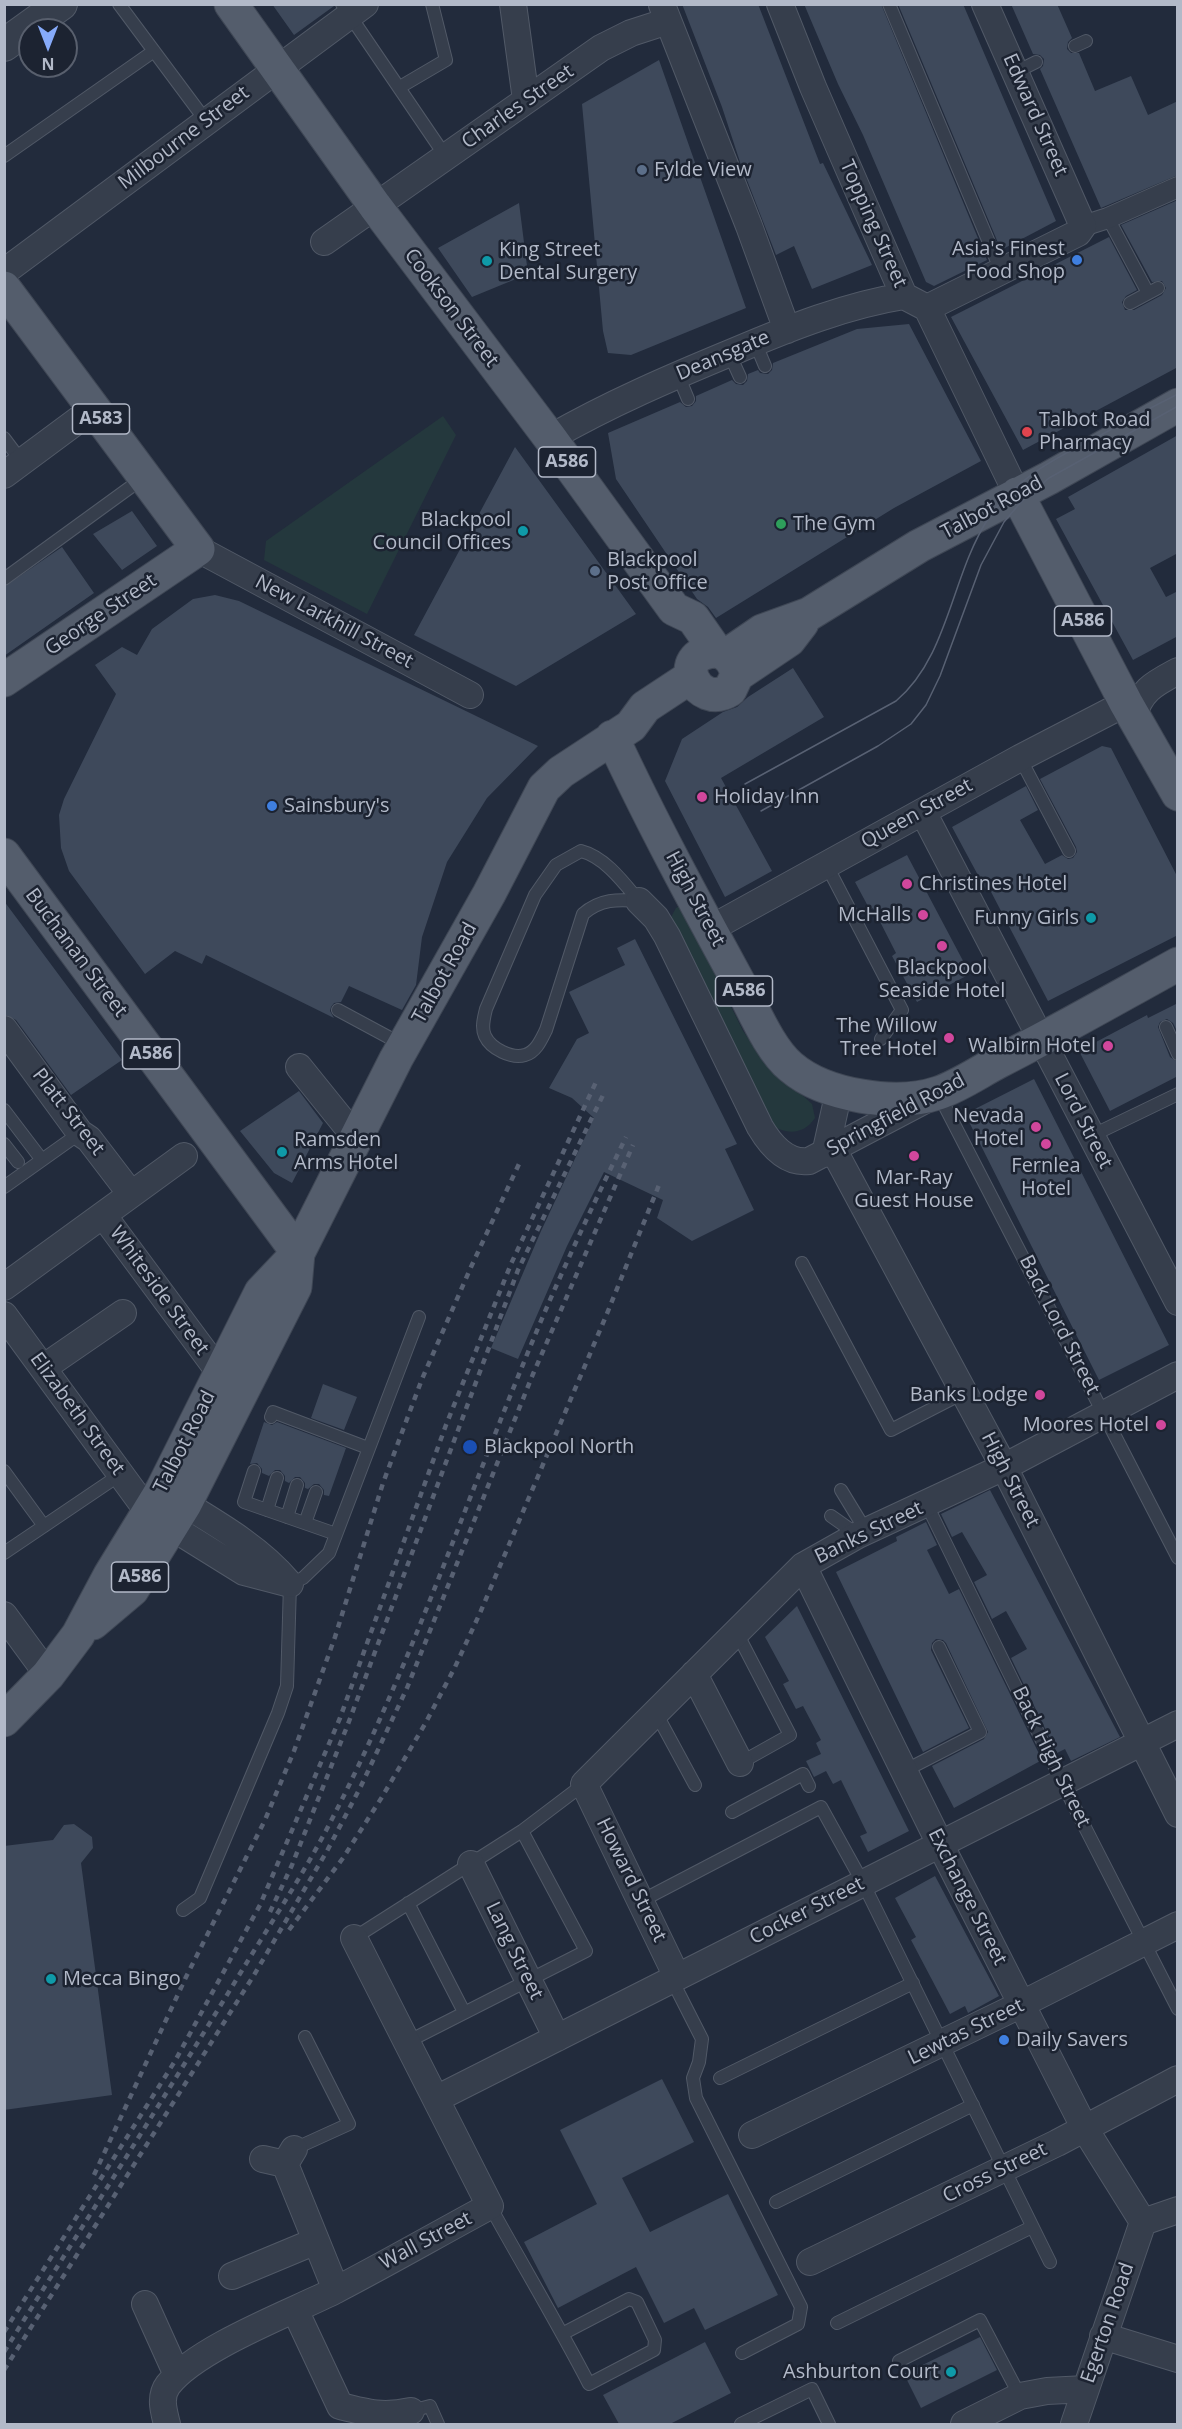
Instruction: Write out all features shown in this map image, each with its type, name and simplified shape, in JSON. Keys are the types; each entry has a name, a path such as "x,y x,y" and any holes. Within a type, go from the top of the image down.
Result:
{"main road":[{"name":"Cookson Street","path":"231,4 375,206 550,438 674,609 693,618 712,668"},
{"name":"A583","path":"4,288 198,549"},
{"name":"Talbot Road","path":"4,1720 48,1675 78,1635 110,1575 166,1508 232,1380 295,1287 298,1253 404,1046 489,894 544,788 575,762 621,732 658,722 712,668 789,640 809,614 920,546 1178,405"},
{"name":"A586","path":"1017,494 1130,709 1178,794"},
{"name":"George Street","path":"4,680 198,549"},
{"name":"High Street","path":"621,732 630,775 710,929 767,1034 785,1062 801,1075 839,1091 890,1098 938,1093"},
{"path":"575,762 630,775"},
{"name":"Buchanan Street","path":"4,855 298,1253"},
{"name":"Springfield Road","path":"938,1093 1041,1040 1178,964"}],"street":[{"path":"4,45 61,4"},
{"path":"513,4 526,100"},
{"name":"Topping Street","path":"780,4 813,87 904,296 927,308"},
{"name":"Edward Street","path":"985,4 1026,67 1083,226"},
{"name":"Milbourne Street","path":"4,272 277,69 352,8"},
{"path":"665,13 749,226 787,330"},
{"name":"Charles Street","path":"324,242 601,48 665,13"},
{"path":"1017,494 927,308 1078,233 1083,226 1108,218 1178,187"},
{"name":"Deansgate","path":"550,438 585,418 755,342 880,300 904,296"},
{"path":"13,469 93,409"},
{"name":"New Larkhill Street","path":"198,549 470,695"},
{"path":"1130,709 1149,687 1178,670"},
{"name":"Queen Street","path":"710,929 1020,758 1130,709"},
{"name":"Lord Street","path":"923,812 1091,1136 1171,1271 1178,1302"},
{"path":"639,901 656,918 667,936 759,1127 769,1143 783,1154 821,1155 839,1091"},
{"name":"Platt Street","path":"4,1029 80,1133 90,1139 131,1194"},
{"path":"299,1067 357,1139"},
{"name":"Springfield Road","path":"821,1155 938,1093"},
{"name":"High Street","path":"821,1155 965,1392 1178,1814"},
{"path":"4,1287 184,1156"},
{"name":"Whiteside Street","path":"103,1215 232,1380"},
{"path":"43,1368 123,1313"},
{"name":"Elizabeth Street","path":"4,1315 121,1474 166,1508"},
{"name":"Banks Street","path":"584,1784 803,1566 862,1533 1004,1467 1178,1374"},
{"name":"Talbot Road","path":"166,1508 260,1555 290,1584"},
{"name":"Exchange Street","path":"803,1566 940,1844 1085,2129 1143,2222"},
{"path":"4,1615 48,1675"},
{"path":"694,1674 740,1763"},
{"name":"Cocker Street","path":"436,2099 1178,1724"},
{"name":"Howard Street","path":"584,1784 641,1902 674,1978"},
{"name":"Lang Street","path":"471,1864 557,2038"},
{"name":"Lewtas Street","path":"752,2135 1022,2004 1178,1925"},
{"name":"Wall Street","path":"167,2424 162,2402 166,2388 177,2375 229,2342 336,2290 490,2206 354,1938"},
{"name":"Cross Street","path":"810,2262 1085,2129 1178,2079"},
{"path":"281,2158 336,2290"},
{"path":"1143,2222 1178,2210"},
{"name":"Egerton Road","path":"1074,2424 1143,2222"},
{"path":"232,2276 316,2241"},
{"path":"145,2304 177,2375"},
{"path":"295,2310 334,2415 388,2415 411,2410"},
{"path":"1103,2336 1178,2359"},
{"path":"963,2424 1020,2396 1047,2391 1086,2389"}],"lane":[{"path":"119,4 206,121"},
{"path":"400,87 446,60 432,4"},
{"path":"889,4 1001,271"},
{"path":"352,8 446,157"},
{"path":"4,156 154,51"},
{"path":"1108,218 1153,290 1130,303"},
{"path":"755,342 765,366"},
{"path":"729,353 740,377"},
{"path":"678,375 687,399"},
{"path":"4,438 13,469"},
{"path":"4,579 144,478"},
{"path":"1020,758 1069,852"},
{"path":"581,852 590,854 617,875 639,901 618,899 599,903 583,914 546,1030 539,1045 526,1055 514,1056 496,1048 489,1042 484,1035 483,1020 486,1009 535,895 556,865 581,852"},
{"path":"826,864 902,1010 881,1039"},
{"path":"338,1010 404,1046"},
{"path":"1166,1027 1178,1053"},
{"name":"Back Lord Street","path":"938,1093 1178,1558"},
{"path":"1091,1136 1178,1094"},
{"path":"4,1110 42,1160"},
{"path":"4,1187 80,1133"},
{"path":"4,1144 18,1162"},
{"path":"802,1263 891,1430 965,1392"},
{"path":"183,1910 200,1898 279,1713 287,1686 290,1584 303,1578 328,1553 419,1317"},
{"path":"271,1417 273,1412 295,1423 368,1448"},
{"path":"4,1471 45,1526"},
{"path":"254,1471 244,1502 336,1534"},
{"path":"4,1553 121,1474"},
{"path":"267,1510 278,1478"},
{"path":"287,1517 297,1485"},
{"path":"841,1490 862,1533"},
{"path":"305,1523 316,1492"},
{"name":"Back High Street","path":"927,1504 1063,1783 1178,2009"},
{"path":"831,1516 862,1533"},
{"path":"737,1633 790,1735 740,1763"},
{"path":"904,1771 980,1732 939,1647"},
{"path":"656,1713 695,1785"},
{"path":"732,1812 803,1774 809,1786"},
{"path":"354,1938 522,1831 584,1784"},
{"path":"641,1902 820,1806 863,1883 1050,2262"},
{"path":"407,2042 586,1951 522,1831"},
{"path":"408,1903 464,2012"},
{"path":"674,1978 702,2039 699,2062 693,2078 696,2098 801,2307 798,2324 741,2353"},
{"path":"720,2078 913,1983"},
{"path":"281,2158 349,2124 305,2037"},
{"path":"776,2202 973,2105"},
{"path":"490,2206 589,2384 654,2350 655,2340 637,2302 629,2299 562,2334"},
{"path":"837,2323 1032,2227"},
{"path":"898,2361 980,2320 1020,2396"},
{"path":"741,2424 813,2389 829,2424"},
{"path":"411,2410 430,2406 438,2424"}],"green space":[{"path":"443,416 456,435 367,614 264,560 266,541"},
{"path":"681,905 743,1031 760,1056 812,1104 815,1118 799,1131 786,1131 766,1122 671,917 676,908"}],"building":[{"path":"272,4 334,4 334,6 294,35"},
{"path":"682,4 758,4 820,164 823,163 872,265 812,289 794,246 776,255"},
{"path":"804,4 881,4 987,260 934,286 926,282"},
{"path":"898,4 963,4 1056,221 1001,250"},
{"path":"1011,4 1057,4 1072,38 1068,42 1067,49 1071,53 1079,53 1095,91 1131,76 1148,115 1178,101 1178,175 1101,208 1040,69 1044,59 1040,55 1033,54"},
{"name":"Fylde View","path":"659,60 746,308 631,355 608,353 603,331 582,104"},
{"path":"1178,200 1178,367 1023,450 951,317 1109,237 1137,290 1126,296 1122,302 1125,310 1134,310 1162,295 1166,288 1162,281 1152,282 1121,225"},
{"name":"King Street Dental Surgery","path":"519,203 528,274 472,297 438,248"},
{"path":"909,324 981,461 894,508 716,618 708,607 697,599 616,479 608,433 680,402 686,407 692,406 696,401 696,396 732,380 736,384 743,385 747,381 748,374 758,370 760,373 768,374 772,370 773,363 857,329"},
{"path":"1178,435 1178,553 1150,568 1166,597 1178,591 1178,636 1133,660 1056,519 1075,509 1068,497"},
{"name":"Blackpool Council Offices","path":"515,447 636,614 516,686 414,635"},
{"path":"132,511 157,546 122,570 93,534"},
{"path":"62,547 94,593 4,656 4,587"},
{"name":"Sainsbury's","path":"215,595 239,601 538,746 487,798 447,862 422,937 416,985 402,1010 349,986 341,1002 334,1003 331,1007 330,1011 334,1018 206,955 202,964 175,951 145,974 69,871 61,848 59,815 64,799 116,694 95,665 122,647 137,655 152,629 193,599"},
{"name":"Holiday Inn","path":"793,668 824,717 721,778 772,871 725,897 665,781 682,739 723,712 737,707 748,697"},
{"name":"Funny Girls","path":"1102,746 1111,748 1178,878 1178,935 1048,1001 989,888 986,890 952,827 1026,786 1038,810 1020,820 1045,864 1062,855 1068,859 1073,858 1077,852 1076,847 1040,779"},
{"path":"907,855 970,974 917,1002 892,956 896,953 873,908 870,910 855,882"},
{"path":"4,901 122,1060 71,1095 16,1020 4,1014"},
{"path":"635,939 737,1144 725,1149 754,1210 692,1241 657,1218 663,1200 604,1172 567,1246 518,1359 491,1348 541,1231 594,1118 572,1098 549,1088 577,1039 589,1033 569,992 625,965 617,948"},
{"path":"1178,1003 1178,1033 1173,1023 1167,1019 1160,1022 1158,1027 1170,1057 1178,1062 1178,1076 1110,1111 1079,1051 1147,1015 1148,1018"},
{"path":"1034,1079 1169,1345 1099,1380 965,1114"},
{"name":"Ramsden Arms Hotel","path":"299,1091 323,1123 292,1183 274,1173 240,1131"},
{"path":"323,1384 357,1397 344,1430 311,1418"},
{"path":"264,1422 272,1425 277,1422 346,1448 329,1496 324,1495 324,1490 319,1484 314,1484 308,1489 305,1488 305,1483 300,1477 295,1477 289,1483 285,1481 285,1476 280,1470 275,1470 269,1476 262,1473 257,1463 250,1464"},
{"path":"990,1490 1120,1737 1071,1761 1065,1749 1057,1753 1011,1658 1027,1649 1006,1611 992,1619 974,1582 987,1575 962,1532 952,1537 941,1514"},
{"path":"926,1522 937,1545 927,1550 949,1594 959,1589 1042,1760 954,1808 932,1766 984,1739 988,1732 946,1643 936,1639 932,1643 931,1650 969,1728 923,1752 836,1572 897,1541 896,1537"},
{"path":"797,1606 909,1831 868,1852 860,1836 867,1833 841,1780 833,1784 826,1771 814,1777 806,1761 821,1754 816,1743 821,1740 803,1706 796,1709 783,1684 789,1681 765,1637"},
{"name":"Mecca Bingo","path":"74,1824 92,1837 93,1848 81,1863 112,2095 4,2110 4,1846 53,1840 64,1825"},
{"path":"935,1876 999,1996 968,2013 965,2006 950,2014 911,1940 916,1937 895,1898"},
{"path":"662,2079 694,2142 622,2178 650,2232 728,2194 778,2295 705,2330 694,2308 664,2323 636,2267 558,2308 524,2242 597,2204 560,2130"},
{"name":"Ashburton Court","path":"980,2337 997,2370 921,2408 904,2374"},
{"path":"705,2342 731,2393 670,2424 619,2424 603,2395"}],"tram line":[{"path":"745,784 896,701 914,683 939,639 965,565 976,541 988,519 1011,491 1054,460 1178,394"},
{"path":"761,811 878,746 911,724 926,705 940,676 981,565 1004,522 1021,502 1049,478 1178,406"}],"railway":[{"path":"4,2332 175,2061 260,1905 340,1718 446,1425 511,1264 596,1082"},
{"path":"270,1912 292,1865 348,1724 518,1270 604,1093"},
{"path":"4,2352 288,1896 332,1819 410,1650 548,1305 626,1137"},
{"path":"4,2370 254,1975 327,1851 361,1786 407,1688 533,1374 633,1145"},
{"path":"94,2175 186,1977 265,1820 294,1751 335,1637 383,1483 422,1379 519,1164"},
{"path":"289,1930 343,1858 382,1797 455,1667 606,1316 659,1185"}],"place":[{"name":"Fylde View","path":"642,170"},
{"name":"Asia's Finest Food Shop","path":"1077,260"},
{"name":"King Street Dental Surgery","path":"487,261"},
{"name":"Talbot Road Pharmacy","path":"1027,432"},
{"name":"The Gym","path":"781,524"},
{"name":"Blackpool Council Offices","path":"523,531"},
{"name":"Blackpool Post Office","path":"595,571"},
{"name":"Holiday Inn","path":"702,797"},
{"name":"Sainsbury's","path":"272,806"},
{"name":"Christines Hotel","path":"907,884"},
{"name":"McHalls","path":"923,915"},
{"name":"Funny Girls","path":"1091,918"},
{"name":"Blackpool Seaside Hotel","path":"942,946"},
{"name":"The Willow Tree Hotel","path":"949,1038"},
{"name":"Walbirn Hotel","path":"1108,1046"},
{"name":"Nevada Hotel","path":"1036,1127"},
{"name":"Fernlea Hotel","path":"1046,1144"},
{"name":"Ramsden Arms Hotel","path":"282,1152"},
{"name":"Mar-Ray Guest House","path":"914,1156"},
{"name":"Banks Lodge","path":"1040,1395"},
{"name":"Moores Hotel","path":"1161,1425"},
{"name":"Blackpool North","path":"470,1447"},
{"name":"Mecca Bingo","path":"51,1979"},
{"name":"Daily Savers","path":"1004,2040"},
{"name":"Ashburton Court","path":"951,2372"}]}
